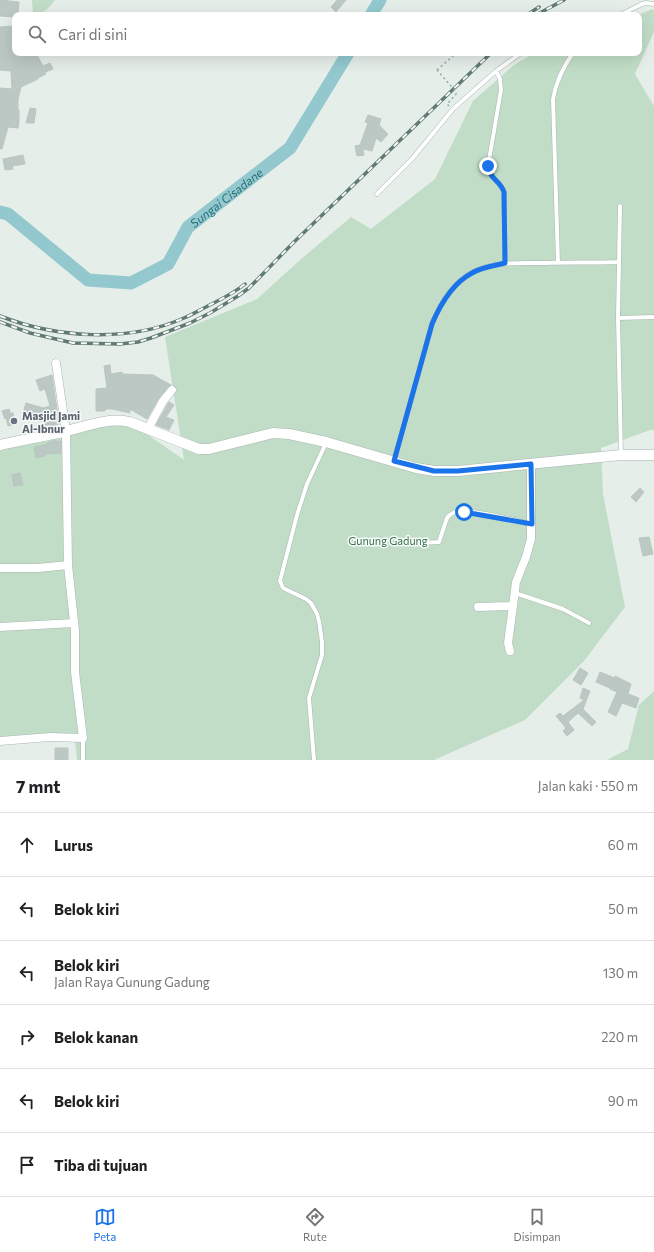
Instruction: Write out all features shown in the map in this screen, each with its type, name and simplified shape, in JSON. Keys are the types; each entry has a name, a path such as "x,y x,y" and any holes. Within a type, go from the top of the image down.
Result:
{"street":[{"path":"0,741 50,737 83,738 75,672 74,623 68,565 66,431 56,363"},
{"path":"148,429 161,404 172,390"},
{"path":"0,445 96,423 121,420 130,422 198,449 209,449 273,433 289,434 326,442 434,471 458,471 621,456 654,455"},
{"path":"510,651 508,642 515,593 518,576 529,548 532,524 531,464"},
{"path":"0,568 38,568 68,565"},
{"path":"478,607 513,606"},
{"path":"0,627 74,623"}],"lane":[{"path":"626,12 642,4 654,4"},
{"path":"377,194 412,159 453,109 496,71 517,56"},
{"path":"558,263 553,99 562,71 571,56"},
{"path":"496,71 500,79 501,90 488,166 492,178 500,184 504,192 505,263"},
{"path":"620,206 618,318 621,456"},
{"path":"394,461 432,324 441,305 462,279 483,268 505,263 618,262"},
{"path":"618,318 654,318"},
{"path":"314,760 309,698 322,655 319,621 311,603 283,588 280,581 296,515 307,484 326,442"},
{"path":"418,543 439,542 447,518 450,514 458,511 532,524"},
{"path":"515,593 563,609 589,624"},
{"path":"83,738 83,760"}],"path":[{"path":"453,56 437,70 457,93 447,104 453,109"}],"green space":[{"path":"32,0 55,0 43,12 33,12"},
{"name":"Gunung Gadung","path":"652,9 654,10 654,32 635,74 654,106 654,430 650,430 601,448 603,494 625,607 584,661 525,720 434,760 77,760 75,740 63,735 0,744 0,443 66,431 131,423 184,460 165,337 257,299 351,217 371,229 435,179 473,101 514,65 529,56 642,56 642,13"},
{"path":"654,691 654,760 607,760 628,749 639,705"}],"building":[{"path":"0,0 19,2 18,12 12,12 12,17 0,16"},
{"path":"337,0 346,0 336,12 331,7"},
{"path":"12,26 12,56 38,56 43,66 50,63 53,69 45,72 46,74 38,79 21,87 18,99 18,128 8,127 2,149 0,149 0,88 12,89 11,71 0,70 0,27"},
{"path":"30,108 36,109 34,123 26,123"},
{"path":"368,115 381,119 379,125 388,134 381,142 376,138 372,151 363,149 364,155 357,156 355,146 360,145 368,123 365,122"},
{"path":"23,155 25,164 12,166 13,169 5,170 3,159"},
{"path":"110,365 111,374 122,372 122,374 153,375 171,385 159,398 147,419 130,409 130,413 112,409 96,411 96,389 107,388 104,366"},
{"path":"52,375 59,424 46,428 44,422 22,417 26,403 43,408 50,406 45,389 40,391 36,380"},
{"path":"169,402 174,405 166,417 174,420 169,430 156,425"},
{"path":"9,409 10,413 13,413 16,424 8,426 2,411"},
{"path":"56,440 56,442 61,441 61,453 45,454 45,456 36,458 34,447 48,444 48,442"},
{"path":"20,473 23,485 14,486 12,475"},
{"path":"640,488 644,492 636,502 631,497"},
{"path":"649,537 653,554 643,556 639,538"},
{"path":"580,668 588,673 581,685 573,680"},
{"path":"600,672 615,678 615,676 631,684 628,694 639,698 636,708 622,703 616,716 608,712 617,692 596,682"},
{"path":"583,688 590,691 583,709 596,722 592,726 578,713 568,722 574,730 567,736 563,731 566,728 556,716 560,713 563,716 584,700 580,698"},
{"path":"55,748 68,748 68,760 55,760"}],"waterway":[{"name":"Sungai Cisadane","path":"373,12 380,0"},
{"name":"Sungai Cisadane","path":"0,212 8,214 88,280 131,283 168,264 188,227 290,148 346,56"}],"railway":[{"path":"542,12 564,0"},
{"path":"532,12 539,7"},
{"path":"0,322 30,333 73,343 120,344 138,342 151,338 190,323 210,313 249,288 294,242 488,56"},
{"path":"0,316 44,329 68,333 92,335 140,331 162,326 187,317 226,297 245,284"}],"place":[{"name":"Masjid Jami Al-Ibnur","path":"14,421"}],"route":[{"path":"464,512 532,524 531,464 458,471 434,471 416,468 394,461 432,324 441,305 462,279 483,268 505,263 504,192 500,184 492,178 488,166"}]}
